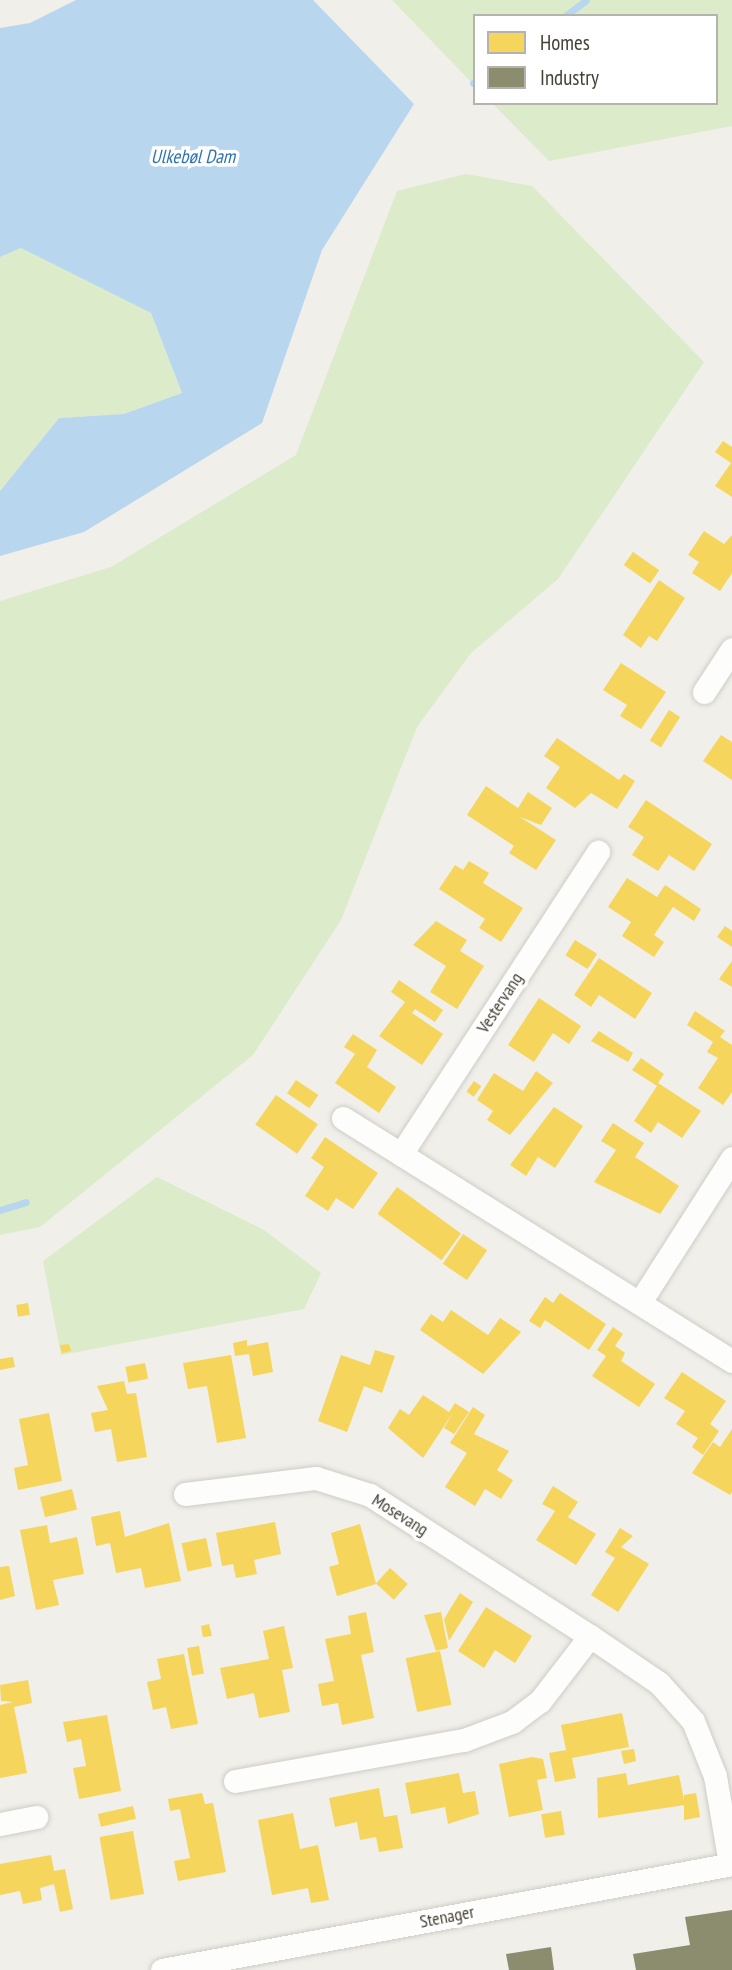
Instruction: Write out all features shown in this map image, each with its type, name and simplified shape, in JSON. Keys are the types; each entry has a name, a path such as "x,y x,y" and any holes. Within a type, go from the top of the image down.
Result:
{"street":[{"path":"704,692 732,649"},
{"name":"Vestervang","path":"401,1154 598,852"},
{"path":"343,1118 732,1361"},
{"path":"640,1302 732,1158"},
{"name":"Mosevang","path":"184,1494 246,1482 316,1478 370,1496 590,1636 659,1683 693,1721 715,1776 731,1864"},
{"path":"235,1781 464,1740 512,1722 540,1701 590,1636"},
{"path":"0,1824 36,1818"},
{"name":"Stenager","path":"162,1970 731,1864"}],"green space":[{"path":"392,0 732,0 732,126 549,161 494,105 718,105 718,14 473,14 473,84"},
{"path":"466,174 532,186 704,362 558,579 471,653 417,727 341,920 253,1055 40,1227 0,1235 0,601 111,567 296,455 397,191"},
{"path":"21,248 151,313 182,393 124,414 59,418 0,491 0,257"},
{"path":"157,1177 264,1230 321,1273 304,1309 61,1355 43,1261"}],"water":[{"name":"Ulkebøl Dam","path":"76,0 313,0 414,104 322,250 262,423 84,532 0,556 0,491 59,418 124,414 182,393 151,313 21,248 0,257 0,28 30,23"}],"building: Homes":[{"path":"723,441 732,447 732,497 715,486 731,463 715,452"},
{"path":"704,531 724,544 732,535 732,573 720,591 692,573 699,562 688,555"},
{"path":"633,552 659,570 650,583 624,565"},
{"path":"659,580 685,598 657,641 649,636 641,648 623,635"},
{"path":"621,663 666,692 641,729 620,716 627,705 603,690"},
{"path":"669,710 680,717 661,747 650,741"},
{"path":"721,735 732,742 732,780 703,761"},
{"path":"557,738 619,780 624,774 635,781 617,809 591,793 575,808 546,788 560,767 544,756"},
{"path":"486,786 518,808 528,792 552,808 541,825 520,817 556,840 536,870 509,853 514,846 467,815"},
{"path":"646,800 712,844 694,871 669,855 658,871 632,855 644,837 628,827"},
{"path":"469,861 489,873 483,883 523,908 501,942 479,928 485,919 439,889 455,865 463,870"},
{"path":"627,878 657,897 665,885 701,909 694,921 673,907 654,935 664,942 654,957 622,936 631,922 608,907"},
{"path":"436,921 467,940 460,951 484,966 457,1009 430,992 446,966 413,945"},
{"path":"725,926 732,931 732,947 717,937"},
{"path":"575,940 597,954 588,969 565,955"},
{"path":"599,958 652,993 635,1019 599,995 591,1007 574,995"},
{"path":"732,961 732,987 719,979"},
{"path":"399,980 443,1010 435,1022 415,1009 412,1013 443,1034 422,1065 379,1036 405,1002 391,992"},
{"path":"539,998 581,1026 569,1044 553,1033 534,1062 508,1045"},
{"path":"695,1011 725,1031 720,1037 732,1045 732,1092 723,1105 698,1088 718,1058 707,1052 713,1042 687,1025"},
{"path":"599,1031 633,1053 628,1062 591,1041"},
{"path":"353,1034 377,1050 367,1067 396,1087 379,1113 335,1083 355,1054 344,1047"},
{"path":"641,1058 664,1074 658,1083 701,1111 682,1138 658,1122 651,1133 634,1121 657,1086 632,1070"},
{"path":"536,1071 553,1083 510,1135 487,1120 493,1111 477,1100 494,1073 523,1091"},
{"path":"296,1080 318,1095 309,1108 287,1093"},
{"path":"474,1081 481,1086 474,1097 466,1092"},
{"path":"276,1095 318,1124 297,1154 255,1124"},
{"path":"554,1107 583,1126 555,1168 538,1157 526,1176 510,1165"},
{"path":"613,1123 644,1143 635,1157 679,1186 660,1214 594,1182 616,1150 601,1141"},
{"path":"325,1137 378,1173 353,1209 336,1198 328,1211 305,1196 324,1167 311,1158"},
{"path":"397,1187 461,1233 442,1260 378,1214"},
{"path":"463,1234 487,1250 467,1280 443,1264"},
{"path":"560,1293 606,1324 589,1350 545,1320 540,1328 529,1321 545,1297 553,1303"},
{"path":"28,1303 30,1315 18,1317 16,1305"},
{"path":"451,1310 488,1335 500,1318 521,1332 483,1374 420,1330 431,1314 443,1322"},
{"path":"613,1327 623,1334 615,1346 625,1353 621,1361 655,1384 639,1407 592,1376 606,1356 597,1350"},
{"path":"247,1340 247,1346 268,1342 273,1372 253,1376 249,1354 235,1356 233,1343"},
{"path":"69,1344 71,1351 62,1353 60,1345"},
{"path":"375,1350 395,1356 382,1393 364,1386 347,1432 318,1421 341,1355 370,1365"},
{"path":"231,1355 246,1438 217,1443 207,1386 188,1389 183,1363"},
{"path":"13,1357 15,1367 0,1370 0,1359"},
{"path":"145,1363 148,1379 128,1383 125,1367"},
{"path":"682,1372 726,1401 710,1424 719,1431 703,1455 692,1447 698,1438 676,1424 685,1411 664,1398"},
{"path":"124,1381 127,1394 136,1393 147,1457 117,1462 111,1429 95,1432 91,1413 108,1410 97,1386"},
{"path":"423,1395 449,1412 455,1403 469,1412 454,1434 444,1428 454,1411 423,1458 388,1428 400,1409 409,1415"},
{"path":"473,1407 485,1415 474,1434 509,1451 497,1470 513,1480 501,1499 485,1489 475,1506 445,1487 467,1453 450,1443"},
{"path":"49,1413 62,1481 18,1490 14,1468 28,1465 19,1419"},
{"path":"732,1429 730,1495 692,1473 713,1442 720,1447"},
{"path":"553,1486 578,1502 568,1517 596,1534 576,1565 536,1540 555,1511 542,1504"},
{"path":"72,1489 77,1509 45,1517 40,1497"},
{"path":"120,1511 125,1537 169,1523 181,1581 145,1588 141,1568 116,1573 110,1543 96,1546 91,1517"},
{"path":"275,1522 281,1554 254,1560 257,1574 236,1578 233,1564 222,1566 216,1533"},
{"path":"360,1524 376,1584 337,1596 329,1567 339,1564 331,1533"},
{"path":"47,1525 50,1543 77,1537 84,1574 53,1580 59,1605 36,1610 20,1530"},
{"path":"620,1528 633,1536 621,1547 649,1564 618,1612 591,1595 615,1558 605,1552"},
{"path":"206,1538 212,1566 188,1572 182,1543"},
{"path":"9,1566 15,1596 0,1600 0,1567"},
{"path":"390,1568 408,1584 394,1600 376,1584"},
{"path":"460,1593 473,1602 449,1641 444,1619"},
{"path":"486,1607 532,1636 515,1663 495,1650 484,1668 458,1651"},
{"path":"366,1612 374,1652 361,1655 374,1718 342,1725 338,1703 322,1706 318,1684 334,1681 325,1639 351,1634 348,1616"},
{"path":"441,1612 448,1648 436,1651 424,1615"},
{"path":"209,1624 212,1636 203,1637 201,1626"},
{"path":"284,1626 293,1668 282,1670 290,1712 259,1718 254,1693 227,1699 220,1668 269,1659 263,1631"},
{"path":"199,1646 204,1674 192,1676 187,1648"},
{"path":"440,1651 451,1705 417,1712 406,1658"},
{"path":"184,1654 198,1724 171,1729 166,1707 153,1710 147,1682 161,1679 157,1659"},
{"path":"28,1680 32,1703 14,1707 27,1773 0,1778 0,1705 13,1702 1,1701 0,1685"},
{"path":"622,1713 629,1747 572,1758 576,1778 555,1782 549,1753 566,1750 561,1725"},
{"path":"107,1715 121,1791 79,1799 73,1768 86,1766 81,1739 67,1742 63,1722"},
{"path":"634,1749 636,1761 624,1764 621,1751"},
{"path":"532,1757 543,1759 547,1778 537,1780 543,1810 509,1817 499,1764"},
{"path":"459,1773 463,1793 475,1791 479,1814 448,1824 445,1807 411,1814 405,1783"},
{"path":"626,1773 628,1785 679,1775 685,1805 598,1818 597,1778"},
{"path":"379,1788 384,1817 397,1815 403,1848 379,1852 376,1837 360,1840 357,1822 335,1827 329,1798"},
{"path":"202,1793 205,1804 213,1803 226,1872 178,1881 174,1861 190,1858 180,1809 170,1811 168,1799"},
{"path":"696,1793 700,1817 684,1820 684,1795"},
{"path":"133,1806 136,1819 101,1827 98,1814"},
{"path":"561,1811 565,1835 545,1838 541,1814"},
{"path":"293,1813 300,1849 318,1845 329,1900 311,1903 308,1888 272,1895 258,1820"},
{"path":"133,1831 144,1894 111,1900 100,1837"},
{"path":"51,1855 54,1871 65,1869 73,1909 60,1912 54,1884 40,1888 42,1900 23,1904 20,1891 0,1895 0,1864"}],"building: Industry":[{"path":"732,1910 732,1970 636,1970 633,1954 690,1945 685,1917"},
{"path":"551,1947 554,1970 509,1970 506,1954"}],"waterway":[{"path":"568,14 586,0"},
{"path":"0,1210 26,1202"}]}
